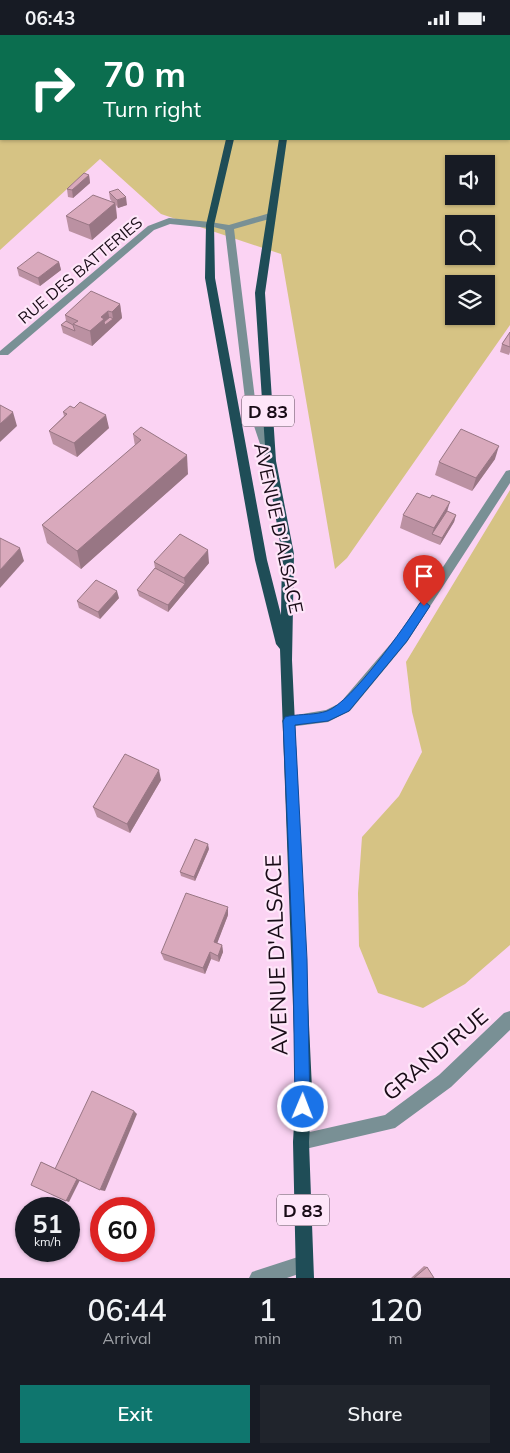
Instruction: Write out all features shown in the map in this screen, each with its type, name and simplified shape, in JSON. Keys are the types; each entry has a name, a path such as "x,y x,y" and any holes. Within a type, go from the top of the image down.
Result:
{"main road":[{"name":"D 83","path":"210,225 230,140"},
{"name":"D 83","path":"278,162 283,140"},
{"path":"278,162 289,140"},
{"name":"AVENUE D'ALSACE","path":"278,162 260,293 271,461 288,554 286,660 304,1089 301,1142 305,1271"},
{"name":"AVENUE D'ALSACE","path":"210,225 210,278 261,560 286,660"}],"street":[{"path":"270,217 229,229 250,399 271,461"},
{"name":"RUE DES BATTERIES","path":"4,353 150,228 169,221 229,229"},
{"path":"289,721 328,716 345,707 403,638 510,474"},
{"name":"GRAND'RUE","path":"301,1142 389,1122 444,1081 510,1019"},
{"path":"258,1278 305,1271"}],"shaded area":[{"path":"0,140 510,140 510,325 347,558 335,569 281,254 161,214 100,159 0,250"},
{"path":"510,490 510,945 465,984 423,1008 378,993 359,946 358,893 362,837 399,796 422,752 412,712 406,662"}],"building":[{"path":"84,173 89,175 72,190 67,189"},
{"path":"118,189 126,197 117,200 109,192"},
{"path":"93,195 115,203 89,225 66,216"},
{"path":"38,252 59,262 38,278 17,268"},
{"path":"91,291 120,304 112,312 108,311 101,317 104,319 90,331 73,324 78,321 65,315"},
{"path":"110,317 113,319 105,325 104,322"},
{"path":"66,321 73,325 75,331 61,325"},
{"path":"510,332 510,347 502,344"},
{"path":"80,402 106,415 74,443 49,431 67,414 63,412 70,406 74,408"},
{"path":"0,405 13,412 0,424"},
{"path":"141,427 187,455 77,551 42,525 141,440 133,434"},
{"path":"461,429 499,446 476,478 439,462"},
{"path":"417,493 430,498 432,495 450,502 434,528 403,515"},
{"path":"447,511 456,515 442,538 432,534"},
{"path":"180,534 208,550 184,578 154,562"},
{"path":"0,538 20,548 0,570"},
{"path":"155,568 185,584 168,605 137,590"},
{"path":"96,580 117,591 98,612 77,601"},
{"path":"125,754 159,770 127,824 93,807"},
{"path":"195,839 208,844 194,877 180,872"},
{"path":"186,893 228,907 214,942 222,945 218,956 210,952 203,968 161,953"},
{"path":"92,1091 134,1111 100,1190 55,1169"},
{"path":"41,1162 77,1179 68,1197 57,1197 31,1185"},
{"path":"427,1267 434,1278 414,1278"}],"route":[{"path":"303,1107 300,959 289,721 328,716 345,707 403,638 424,606"}]}
